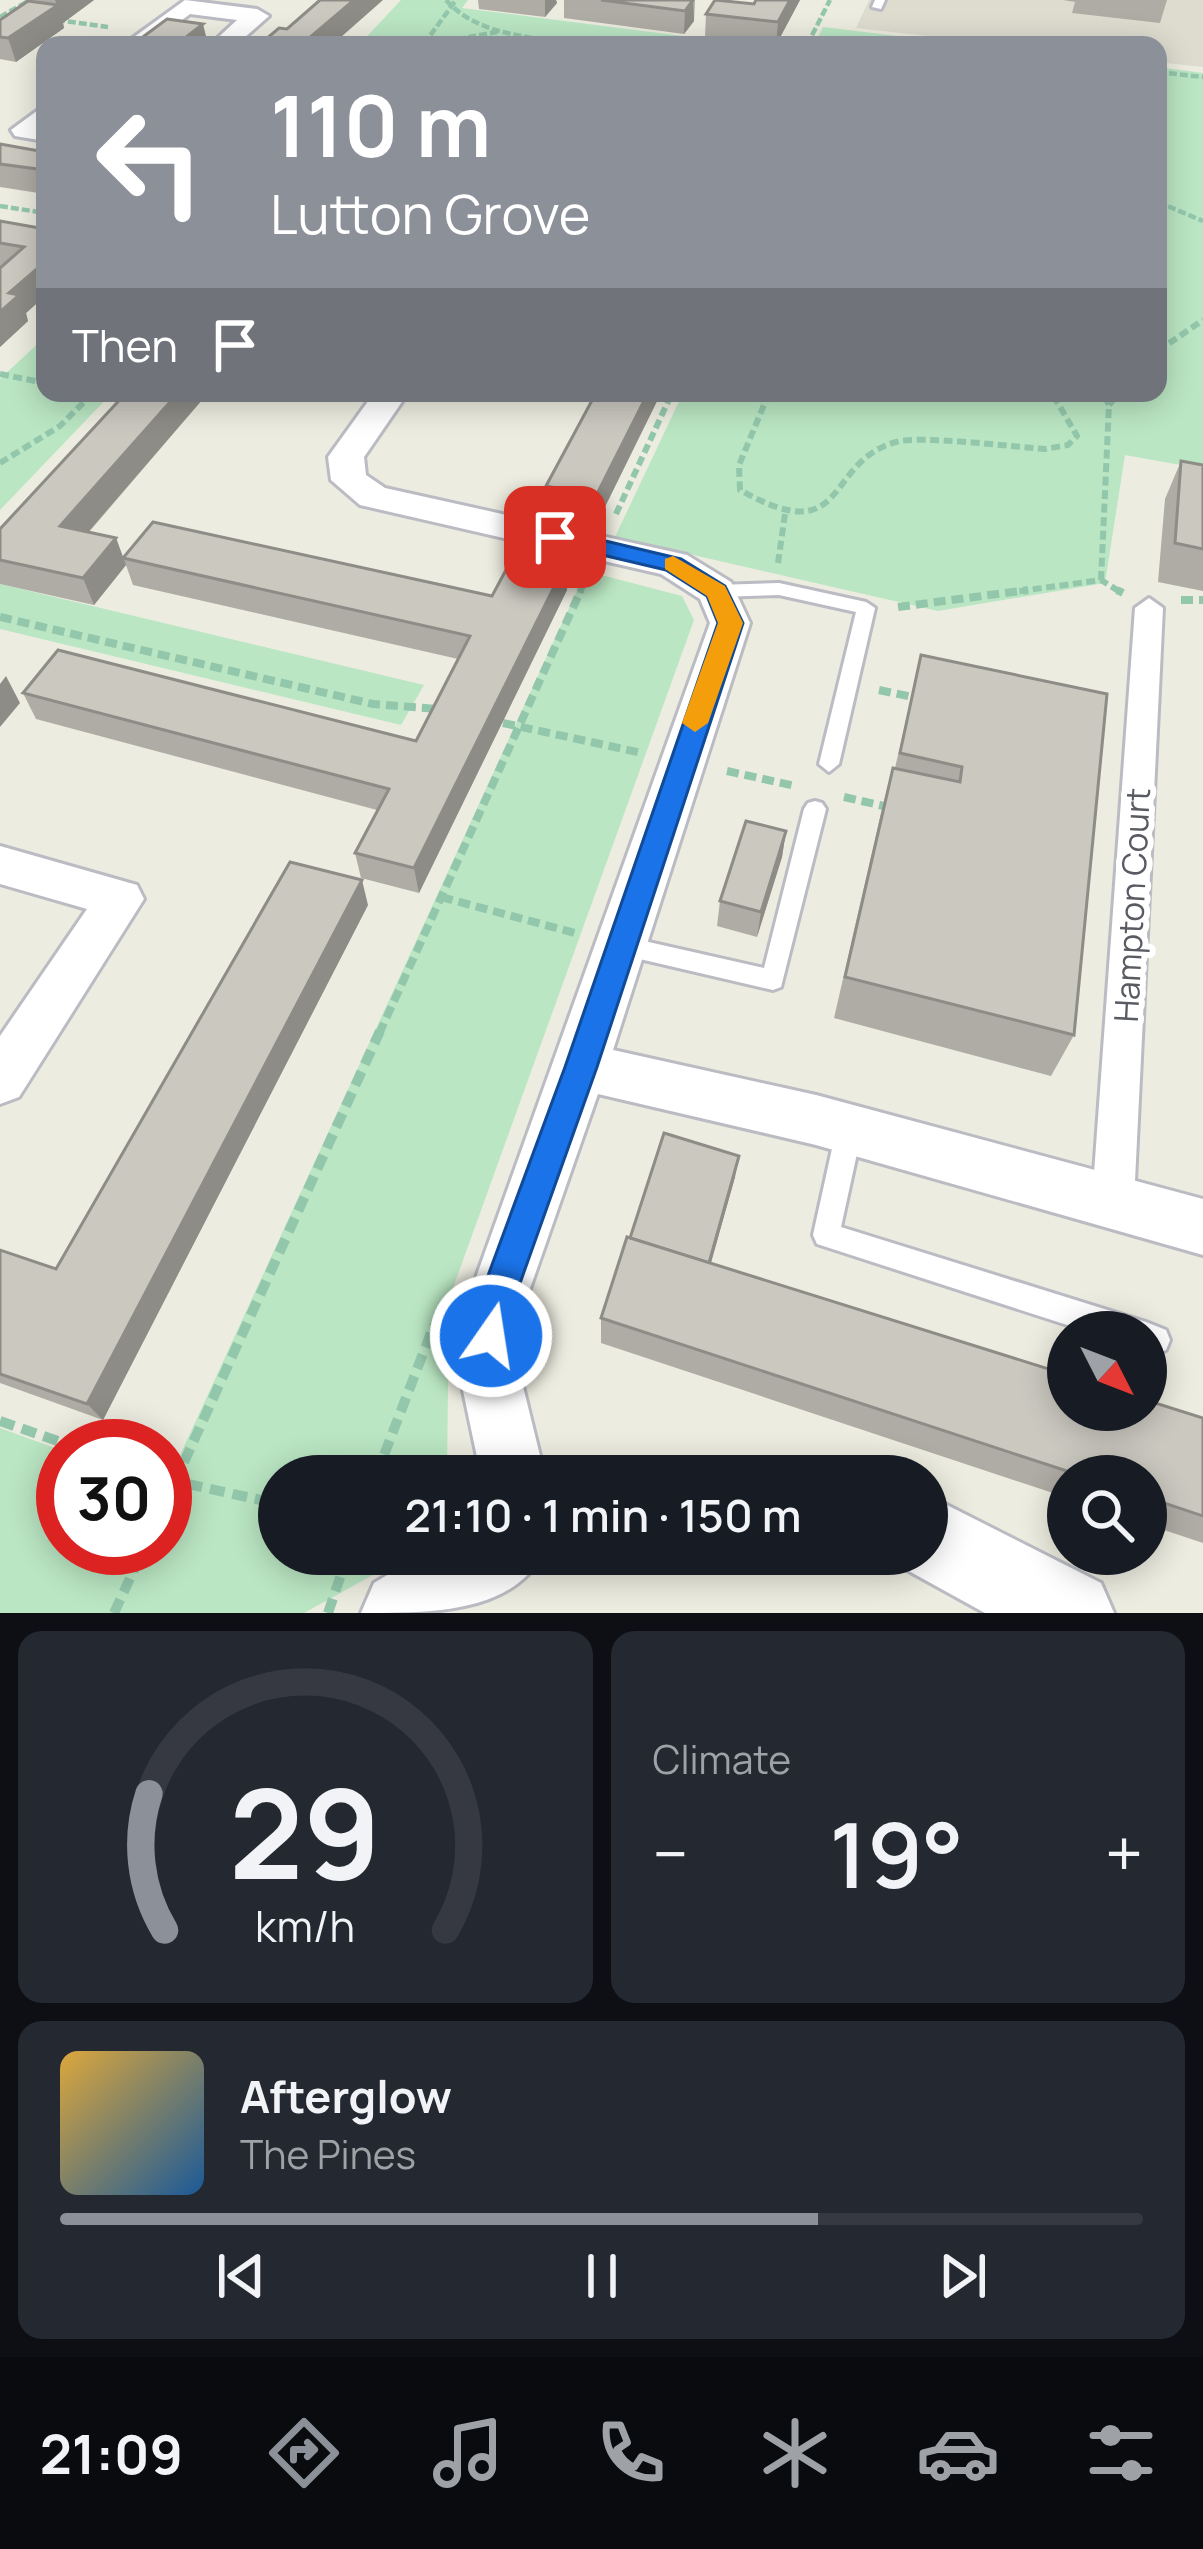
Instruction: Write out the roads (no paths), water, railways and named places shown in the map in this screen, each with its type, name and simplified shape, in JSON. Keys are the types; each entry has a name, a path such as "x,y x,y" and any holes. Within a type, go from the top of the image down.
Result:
{"street":[{"path":"147,36 185,7 257,16 233,36"},
{"path":"385,402 346,457 349,480 373,497 673,564 717,592 730,623 581,1067 496,1300 487,1362 508,1455"},
{"name":"Hampton Court","path":"1113,1202 1149,608"},
{"path":"0,865 120,898 18,1020 0,1080"},
{"path":"581,1067 736,1097 850,1126 1203,1227"},
{"path":"948,1547 1071,1613"},
{"path":"404,1613 466,1575"}],"lane":[{"path":"717,592 778,589 866,608 829,764"},
{"path":"622,946 773,980 815,809"},
{"path":"850,1126 826,1234 1067,1311"}]}
